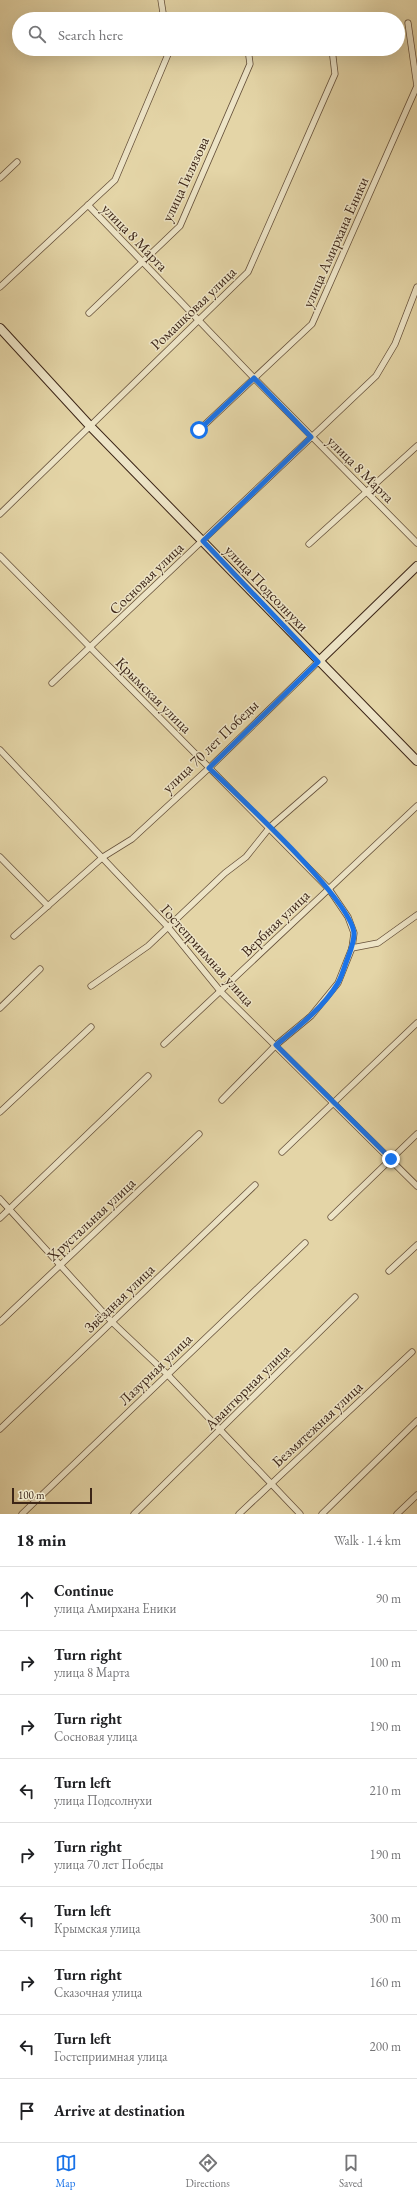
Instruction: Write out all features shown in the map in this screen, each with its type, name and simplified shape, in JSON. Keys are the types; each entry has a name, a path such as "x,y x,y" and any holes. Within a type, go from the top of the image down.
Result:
{"street":[{"path":"161,0 163,12"},
{"name":"улица Амирхана Еники","path":"199,430 312,324 417,86 408,23"},
{"path":"0,287 115,180 167,56"},
{"name":"улица Гилязова","path":"89,313 180,226 250,64 249,56"},
{"name":"Ромашковая улица","path":"0,514 248,272 335,74 333,56"},
{"path":"0,178 17,162"},
{"name":"улица 8 Марта","path":"88,205 311,437 366,490 417,543"},
{"name":"Сосновая улица","path":"52,683 91,648 376,376 395,344 417,287"},
{"name":"улица Подсолнухи","path":"0,328 90,426 203,541 318,662 417,761"},
{"path":"310,544 366,490 417,446"},
{"name":"Крымская улица","path":"0,556 209,768 270,827 329,889 348,917 354,933 352,948"},
{"name":"улица 70 лет Победы","path":"14,936 103,857 132,839 209,768 417,566"},
{"name":"Гостеприимная улица","path":"0,750 168,927 221,992 335,1103 417,1186"},
{"path":"91,986 148,946 225,873 246,857 270,827 324,780"},
{"name":"Вербная улица","path":"164,1044 417,806"},
{"path":"0,857 48,906"},
{"path":"222,1100 276,1045 311,1016 338,983 352,948 378,943 417,915"},
{"path":"0,1008 40,969"},
{"path":"282,1152 417,1023"},
{"path":"0,1112 91,1027"},
{"path":"0,1218 148,1076"},
{"name":"Хрустальная улица","path":"0,1322 59,1264 199,1134"},
{"path":"331,1217 417,1134"},
{"name":"Звёздная улица","path":"0,1429 255,1185"},
{"path":"0,1199 10,1208 112,1322 167,1374 300,1514"},
{"name":"Лазурная улица","path":"22,1514 305,1243"},
{"path":"389,1271 417,1245"},
{"name":"Авантюрная улица","path":"134,1514 355,1297"},
{"name":"Безмятежная улица","path":"239,1514 412,1352"},
{"path":"322,1514 417,1421"},
{"path":"397,1514 417,1495"}],"route":[{"path":"199,430 254,378 311,437 203,541 318,662 209,768 270,827 329,889 348,917 354,933 352,948 338,983 311,1016 276,1045 391,1159"}]}
